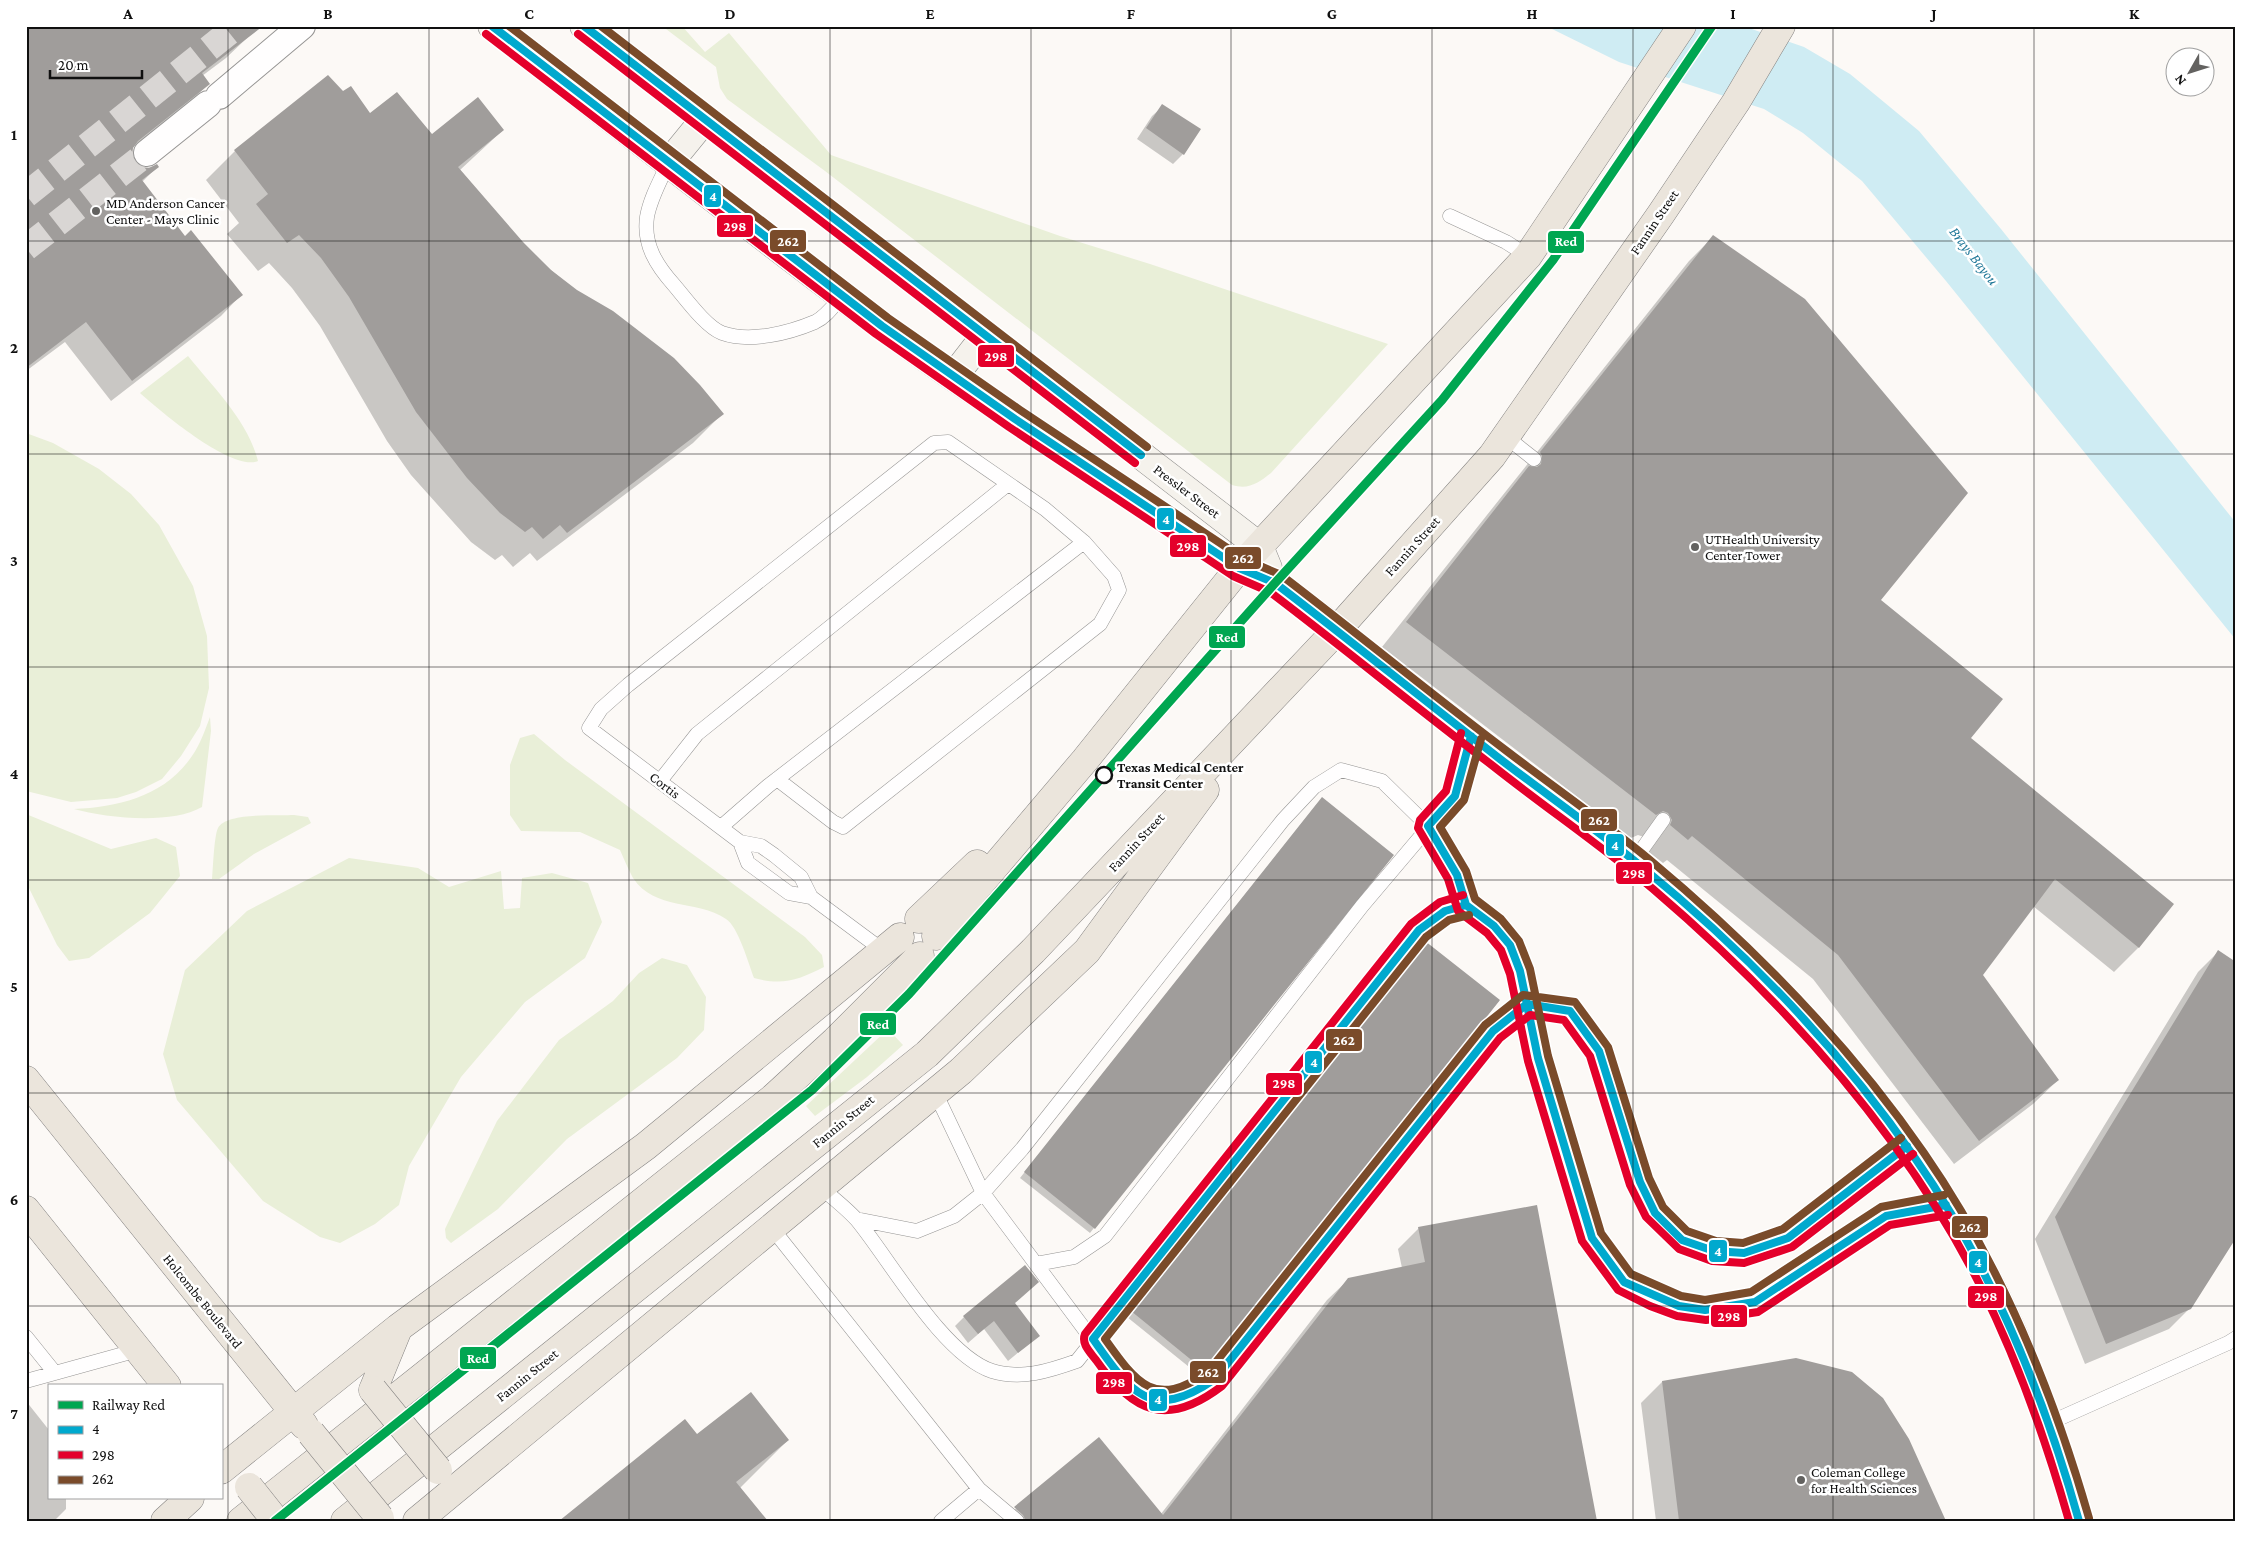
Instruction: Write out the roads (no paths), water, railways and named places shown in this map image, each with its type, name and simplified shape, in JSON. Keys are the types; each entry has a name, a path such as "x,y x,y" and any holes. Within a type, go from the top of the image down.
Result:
{"main road":[{"path":"241,1521 773,1098 835,1042 912,940 1085,760 1239,568 1528,256 1682,26"},
{"name":"Fannin Street","path":"345,1521 927,1054 1033,951 1337,630 1492,456 1661,214 1736,102 1781,26"},
{"path":"417,1521 501,1449 961,1070 1087,951 1277,692"},
{"path":"276,1521 224,1462 293,1412 398,1328 646,1146 912,940"},
{"name":"Holcombe Boulevard","path":"26,1080 381,1519"},
{"path":"26,1210 165,1384"},
{"path":"398,1328 373,1390 438,1470 501,1449"},
{"path":"164,1521 188,1500"}],"street":[{"path":"147,153 302,26"},
{"path":"492,26 668,164 842,296 954,376 1239,568 1274,583 1337,630 1659,881 1777,990 1858,1082 1907,1146 1946,1205 2006,1320 2049,1423 2079,1521"},
{"name":"Pressler Street","path":"584,26 1259,546"},
{"path":"668,164 704,120"},
{"path":"954,376 985,336"},
{"path":"1259,546 1274,583"}],"lane":[{"path":"668,164 654,194 647,218 651,254 662,271 699,315 721,333 744,337 770,335 816,321 829,312 842,296"},
{"path":"1450,216 1483,230 1528,256"},
{"path":"1505,436 1534,460"},
{"name":"Cortis","path":"811,897 801,877 774,855 761,846 740,842 589,728 601,709 628,686 934,443 948,442 1008,484"},
{"path":"660,780 697,734 1008,484 1045,510 1084,542 1114,576 1119,590 1100,624 843,827 833,822 777,779"},
{"path":"721,827 777,779 1084,542"},
{"path":"1036,1264 1074,1257 1105,1236 1362,906 1455,796 1471,736"},
{"path":"856,1220 917,1231 954,1216 983,1193 1022,1149 1283,820 1314,787 1341,770 1382,781 1428,826 1457,875 1466,905 1494,926 1510,944 1520,971 1538,1058 1592,1238 1624,1282 1654,1297 1679,1306 1704,1310 1755,1302 1886,1216 1946,1205"},
{"path":"1633,862 1663,820"},
{"name":"Cortis","path":"740,842 748,863 789,893 811,897 912,940"},
{"path":"820,1187 856,1220 928,1316 960,1352 991,1371 1014,1374 1041,1374 1077,1361 1419,930 1445,911 1466,905"},
{"path":"935,1092 983,1193 1129,1388 1159,1402 1187,1397 1215,1379 1493,1031 1527,1004 1570,1011 1599,1051 1640,1182 1655,1213 1682,1240 1714,1251 1744,1253 1788,1238 1907,1146"},
{"path":"771,1226 979,1489 1017,1521"},
{"path":"26,1336 55,1374"},
{"path":"2049,1423 2236,1338"},
{"path":"26,1381 138,1350"},
{"path":"941,1521 979,1489"}],"water":[{"name":"Brays Bayou","path":"1546,26 1743,26 1804,47 1850,74 1919,131 2001,229 2236,523 2236,640 1946,281 1862,181 1803,133 1764,109 1619,62"}],"tunnel":[{"path":"26,195 237,26"},
{"path":"26,248 147,153"}],"rail line":[{"name":"Red","path":"275,1521 812,1090 909,994 1275,583 1442,400 1553,260 1712,26"}],"place":[{"name":"MD Anderson Cancer Center - Mays Clinic","path":"96,211"},
{"name":"UTHealth University Center Tower","path":"1695,547"},
{"name":"Texas Medical Center Transit Center","path":"1104,775"},
{"name":"Coleman College for Health Sciences","path":"1801,1480"}]}
